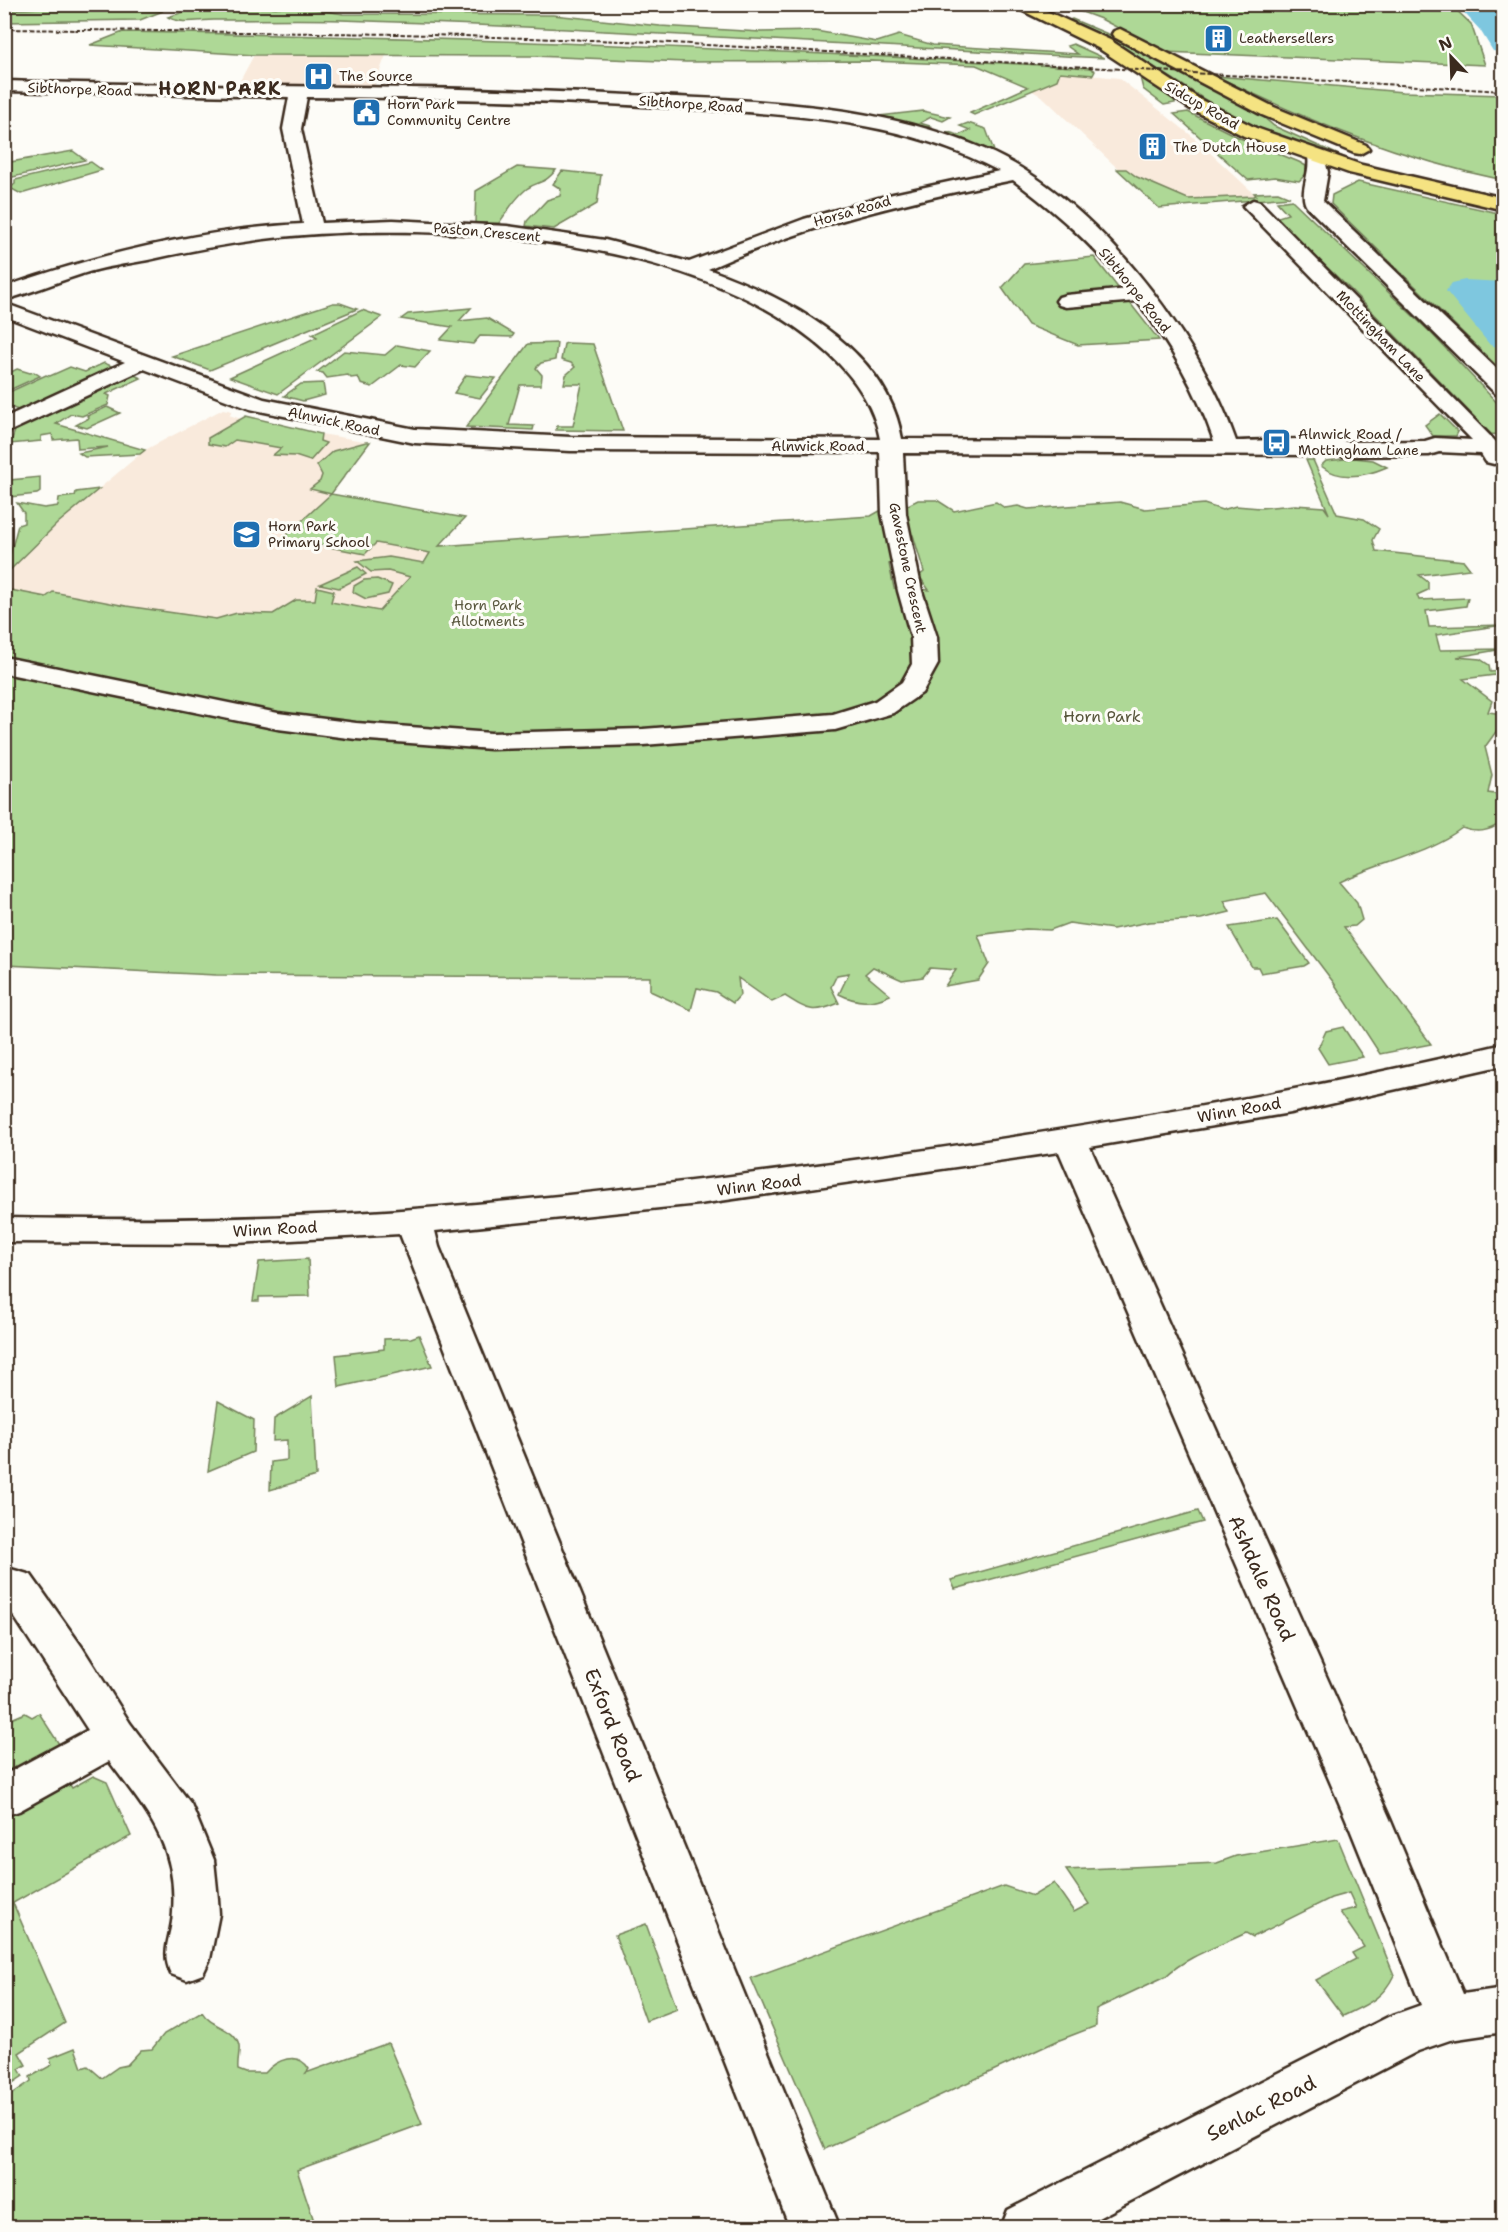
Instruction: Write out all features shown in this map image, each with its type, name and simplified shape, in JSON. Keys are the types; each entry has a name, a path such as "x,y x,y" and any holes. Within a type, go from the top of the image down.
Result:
{"highway":[{"name":"Sidcup Road","path":"1017,4 1104,44 1223,120 1317,158 1503,204"},
{"name":"Sidcup Road","path":"1049,4 1127,36 1268,111 1323,135 1381,156 1503,188"},
{"path":"1268,111 1292,131 1360,160 1363,165 1356,169"}],"street":[{"name":"Sibthorpe Road","path":"4,86 112,91 543,95 797,112 858,120 911,131 971,150 1018,173 1073,218 1142,294 1176,342 1207,393 1227,447"},
{"path":"299,92 292,129 314,229"},
{"path":"1317,158 1320,173 1311,198 1320,210 1503,389"},
{"path":"1314,191 1356,169"},
{"name":"Horsa Road","path":"691,269 764,239 834,215 911,195 1018,173"},
{"name":"Mottingham Lane","path":"1253,206 1497,449 1503,470"},
{"name":"Paston Crescent","path":"4,294 79,268 188,244 314,229 393,226 507,232 605,246 691,269 741,288 787,311 840,351 857,368 878,400 891,436 891,446"},
{"path":"1066,301 1142,294"},
{"name":"Alnwick Road","path":"4,309 258,404 416,436 542,443 1310,448 1335,445 1342,449 1465,446 1497,449"},
{"path":"4,427 141,362"},
{"name":"Gavestone Crescent","path":"4,665 278,721 356,731 491,741 643,737 835,722 884,707 913,687 925,664 924,637 894,514 891,446"},
{"name":"Winn Road","path":"4,1230 212,1233 415,1222 603,1204 794,1181 1070,1140 1367,1087 1503,1054"},
{"name":"Ashdale Road","path":"1070,1140 1368,1819 1450,2018"},
{"name":"Exford Road","path":"415,1222 421,1247 815,2228"},
{"path":"4,1583 17,1587 68,1659 115,1736 176,1818 192,1860 196,1914 187,1959"},
{"path":"4,1797 115,1736"},
{"name":"Senlac Road","path":"1026,2228 1407,2032 1450,2018 1503,2010"}],"shaded area":[{"path":"254,55 386,55 373,89 235,90"},
{"path":"1060,72 1119,78 1192,136 1260,199 1159,208 1044,98 1031,90 1057,80"},
{"name":"Horn Park Primary School","path":"223,409 232,411 229,415 241,419 246,416 321,434 370,442 331,494 465,518 430,553 342,657 5,589 5,575 58,523 145,450"}],"green space":[{"path":"95,5 163,11 140,20 5,22 5,10"},
{"path":"229,5 246,8 304,7 343,14 553,15 660,26 761,32 816,31 877,42 899,35 933,45 1078,54 1067,46 1073,44 1104,58 532,27 325,20 184,21 168,17 196,8"},
{"path":"1063,5 1451,5 1471,24 1485,65 1164,52 1101,19"},
{"path":"1072,19 1115,37 1262,116 1274,126 1350,160 1272,134 1224,112 1109,38 1069,20"},
{"path":"123,32 365,37 728,50 1090,68 1095,71 1093,75 1060,72 1057,80 974,115 970,113 1028,87 976,65 871,61 686,62 533,56 254,55 90,45"},
{"path":"1216,76 1403,92 1503,95 1503,180 1428,161 1356,137"},
{"path":"1140,77 1174,100 1175,103 1164,105 1143,89"},
{"path":"923,111 950,117 943,121 931,117 920,123 930,126 925,129 870,117"},
{"path":"1188,112 1240,138 1299,162 1306,166 1306,174 1299,181 1275,177 1248,180 1174,114"},
{"path":"968,123 986,129 994,151 943,134 948,132 959,135 970,130 960,126"},
{"path":"73,151 85,160 13,177 5,175 5,163"},
{"path":"91,162 102,170 21,194 10,188 15,184 15,180"},
{"path":"517,167 556,170 545,180 524,191 499,223 475,223 476,191"},
{"path":"1117,169 1126,169 1137,177 1188,199 1254,196 1256,195 1254,193 1278,192 1290,197 1159,208"},
{"path":"562,171 601,175 597,204 554,229 526,226 527,221 547,200 560,196 561,189 553,184"},
{"path":"1358,182 1503,214 1503,372 1331,204 1332,195"},
{"path":"1292,200 1431,333 1503,409 1503,435 1491,434 1351,290 1277,220 1278,217 1288,214 1277,202"},
{"path":"1094,257 1159,340 1078,345 1028,325 1002,288 1024,264"},
{"path":"333,303 357,309 210,370 172,356"},
{"path":"471,308 459,321 487,318 514,334 512,337 480,336 473,344 440,340 452,327 401,319 408,314"},
{"path":"362,310 382,317 278,394 230,377 317,337 312,334"},
{"path":"557,343 555,360 541,363 536,368 542,375 541,385 520,385 509,425 534,426 533,430 466,427 528,344"},
{"path":"564,344 593,344 623,431 556,430 557,426 573,426 582,384 564,384 566,375 575,367 561,360"},
{"path":"397,345 430,351 415,367 401,365 372,387 361,384 358,377 351,378 348,375 327,378 323,373 317,372 344,351 385,355"},
{"path":"104,363 114,367 18,410 5,405 5,394 46,375 50,376 70,367 85,372"},
{"path":"17,369 34,372 40,376 5,392 5,375"},
{"path":"132,374 141,378 106,394 110,396 108,405 82,416 71,414 56,424 145,450 140,454 85,457 79,453 108,447 78,449 77,438 53,440 52,434 41,436 41,441 10,444 16,428"},
{"path":"466,375 496,378 480,398 454,393"},
{"path":"323,383 325,395 303,401 284,396 301,384"},
{"path":"107,407 120,413 87,428 76,425 89,418 87,416"},
{"path":"1440,414 1458,432 1456,436 1433,436 1425,425"},
{"path":"246,416 321,434 320,441 326,443 310,461 295,456 273,455 281,448 235,440 225,447 208,444 208,438"},
{"path":"370,442 331,494 310,489 320,481 322,475 317,465 333,451"},
{"path":"1354,458 1373,460 1387,467 1362,475 1345,475 1328,471 1321,466 1326,461"},
{"name":"Horn Park","path":"1306,460 1313,460 1337,514 1364,519 1379,529 1373,540 1376,551 1464,561 1470,569 1419,575 1428,582 1428,590 1417,595 1419,600 1468,598 1466,606 1426,611 1429,627 1503,625 1436,635 1440,650 1503,649 1457,657 1480,659 1489,665 1490,672 1503,671 1503,674 1463,679 1492,701 1488,712 1503,714 1503,722 1485,747 1492,775 1488,793 1503,795 1503,822 1483,831 1462,828 1449,837 1419,851 1339,882 1357,903 1362,920 1355,926 1344,927 1431,1044 1380,1054 1334,983 1266,893 1224,901 1230,912 1201,919 1149,922 1113,929 1069,923 1050,930 1026,929 978,935 989,964 978,980 945,986 956,970 930,968 923,977 902,980 873,967 865,974 890,995 870,1001 858,1001 846,997 839,994 849,973 837,975 831,987 839,1003 817,1010 806,1008 785,996 772,1002 738,978 740,995 733,1003 716,992 697,988 691,1010 650,991 650,977 216,975 5,965 5,589 46,597 53,592 126,606 216,619 237,613 273,614 296,600 315,600 317,587 334,591 331,602 379,611 410,577 388,571 371,572 357,561 389,557 424,563 430,553 376,543 365,554 283,538 331,494 465,518 439,546 871,516 885,508 908,505 918,500 937,500 954,511 996,502 1005,508 1018,506 1028,509 1120,502 1145,509 1204,504 1222,510 1236,506 1260,508 1295,505 1324,507 1329,514","holes":["913,535 924,572 919,576 929,590 894,588 889,564 897,563 907,536"]},
{"path":"40,477 40,492 37,494 10,497 10,480"},
{"path":"99,489 58,523 5,575 5,556 10,555 18,525 24,523 24,513 17,503 44,508 58,506 59,498 75,496 76,492"},
{"path":"358,567 366,574 339,588 320,584"},
{"path":"377,579 392,585 388,594 366,599 353,592 354,586 364,580"},
{"path":"1277,920 1309,963 1304,966 1261,973 1258,967 1252,967 1229,927"},
{"path":"1343,1027 1363,1057 1328,1064 1318,1048 1326,1031"},
{"path":"308,1259 310,1296 259,1297 259,1301 253,1301 259,1262"},
{"path":"419,1335 432,1366 339,1387 336,1355 384,1349 384,1339 411,1338"},
{"path":"312,1396 316,1476 270,1490 271,1462 287,1460 287,1440 273,1441 274,1419"},
{"path":"218,1401 254,1420 253,1452 208,1471"},
{"path":"1198,1511 1203,1522 955,1589 951,1580"},
{"path":"25,1713 32,1717 39,1713 59,1744 11,1772 5,1760 4,1722"},
{"path":"93,1776 107,1782 131,1836 13,1903 65,2023 19,2053 26,2065 19,2069 23,2076 5,2088 5,1810 66,1779 72,1788"},
{"path":"1338,1839 1394,1975 1385,1990 1366,2005 1343,2016 1316,1980 1356,1959 1352,1953 1364,1947 1340,1912 1356,1908 1349,1893 1331,1898 1253,1937 1246,1933 1204,1952 1166,1976 1096,2009 1096,2026 1057,2041 825,2149 751,1978 1004,1886 1033,1896 1054,1883 1074,1912 1089,1904 1066,1870 1217,1863 1236,1856"},
{"path":"646,1924 677,2009 646,2021 615,1935"},
{"path":"202,2012 237,2040 238,2070 246,2073 265,2073 275,2064 293,2058 304,2063 309,2069 306,2073 388,2043 422,2124 297,2170 316,2227 5,2227 5,2099 31,2081 30,2077 52,2065 50,2058 75,2048 82,2068 88,2066 102,2078 118,2067 127,2065 141,2050 152,2049 164,2034"}],"waterway":[{"path":"1471,4 1492,25 1504,44"},
{"path":"1504,293 1465,291 1504,337"}],"railway":[{"path":"4,29 400,34 654,42 1504,91"}],"place":[{"name":"Leathersellers","path":"1218,38"},
{"name":"The Source","path":"318,76"},
{"name":"Horn Park Community Centre","path":"366,112"},
{"name":"The Dutch House","path":"1152,147"},
{"name":"Alnwick Road / Mottingham Lane","path":"1277,442"},
{"name":"Horn Park Primary School","path":"247,534"}],"district":[{"name":"HORN PARK","path":"220,89"}],"park label":[{"name":"Horn Park Allotments","path":"488,614"}]}
